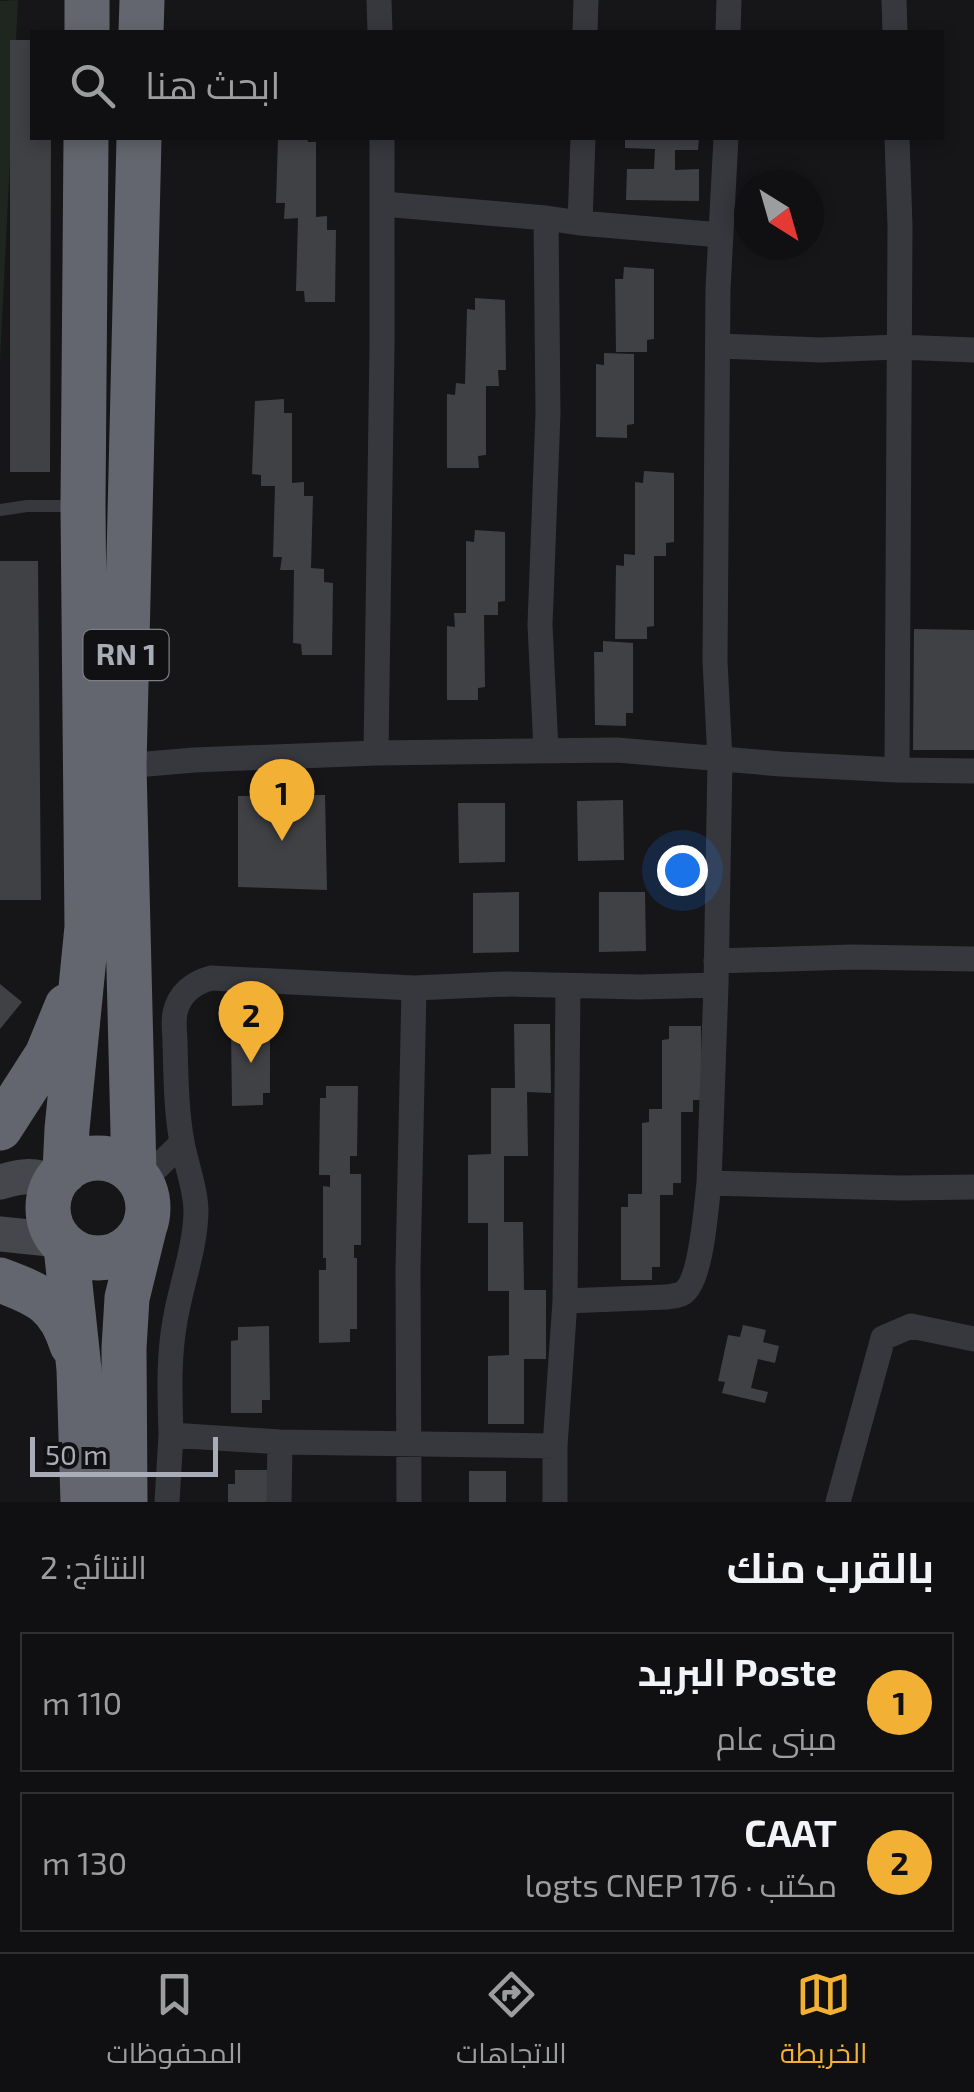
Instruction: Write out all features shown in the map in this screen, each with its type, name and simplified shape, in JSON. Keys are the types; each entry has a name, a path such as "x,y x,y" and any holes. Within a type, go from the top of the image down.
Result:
{"highway":[{"path":"87,30 88,0"},
{"path":"141,30 142,0"},
{"name":"RN 1","path":"60,1177 88,927 83,506 86,140"},
{"name":"RN 1","path":"138,1178 124,766 139,140"},
{"path":"0,1128 61,1026 88,927"},
{"path":"125,1502 127,1298 148,1216 148,1202 138,1178 122,1164 93,1158 78,1162 60,1177 50,1196 51,1226 62,1243 79,1255 110,1257 124,1252 144,1229"},
{"path":"62,1243 79,1369 83,1502"},
{"path":"0,1280 37,1296 62,1317 79,1369"}],"street":[{"path":"379,0 380,30"},
{"path":"585,30 586,0"},
{"path":"728,30 729,0"},
{"path":"894,0 895,30"},
{"path":"376,753 382,140"},
{"path":"580,223 584,140"},
{"path":"565,1301 683,1293 697,1267 704,1226 716,973 720,760 715,661 718,289 726,140"},
{"path":"897,140 897,770"},
{"path":"383,204 721,235"},
{"path":"546,218 548,413 540,624 546,750"},
{"path":"719,346 974,350"},
{"path":"124,766 376,753 618,750 897,770 974,770"},
{"path":"167,1502 172,1341 196,1211 182,1143 175,1013 179,1000 198,982 224,978 414,988 504,984 640,987 716,973 853,957 974,959"},
{"path":"555,1502 565,1301 568,986"},
{"path":"409,1502 408,1249 414,988"},
{"path":"138,1178 182,1143"},
{"path":"0,1182 29,1176 60,1177"},
{"path":"708,1183 974,1187"},
{"path":"0,1234 62,1243"},
{"path":"838,1502 883,1338 911,1326 974,1338"},
{"path":"171,1435 280,1442 555,1446"},
{"path":"280,1442 280,1502"}],"lane":[{"path":"0,510 83,506"}],"shaded area":[{"path":"18,0 0,361 0,1"}],"building":[{"path":"10,40 30,40 30,140 51,140 50,472 10,472"},
{"path":"278,140 316,142 316,217 327,216 327,230 336,230 335,302 305,302 304,291 296,291 298,218 284,219 285,203 276,203"},
{"path":"625,140 699,140 698,150 675,150 675,170 699,169 699,201 626,200 627,169 654,169 655,149 625,148"},
{"path":"624,267 654,269 654,339 647,340 647,352 616,352 615,279 623,279"},
{"path":"475,298 505,300 506,370 498,370 499,386 486,386 486,455 478,456 479,468 447,468 447,394 455,395 456,383 465,384 467,309 475,310"},
{"path":"604,353 634,354 634,424 627,425 627,438 596,437 596,364 604,365"},
{"path":"284,399 284,413 292,413 292,483 304,482 304,496 313,496 311,568 324,569 324,582 333,583 332,655 302,655 301,644 293,643 294,570 280,570 282,557 273,557 275,486 261,486 261,475 252,474 255,401"},
{"path":"644,471 674,473 674,542 666,543 666,556 654,556 654,626 647,627 647,639 615,639 616,565 624,566 624,554 635,555 635,482 643,483"},
{"path":"475,530 505,532 505,601 498,602 498,615 484,615 485,687 478,688 478,700 447,700 447,626 455,627 454,613 466,613 466,541 474,542"},
{"path":"0,561 38,561 41,900 0,900"},
{"path":"914,629 974,630 974,750 913,750"},
{"path":"603,641 633,643 633,713 626,713 626,726 595,725 594,652 603,652"},
{"path":"325,795 327,890 238,887 238,796"},
{"path":"623,800 624,860 578,861 577,801"},
{"path":"458,803 505,803 505,862 459,863"},
{"path":"519,892 519,952 473,953 473,893"},
{"path":"599,892 645,892 646,951 599,952"},
{"path":"0,984 22,1002 0,1029"},
{"path":"239,1019 270,1019 270,1093 263,1093 263,1105 232,1106 231,1033 239,1033"},
{"path":"514,1024 550,1024 551,1093 527,1092 528,1156 504,1156 504,1222 523,1222 524,1290 546,1290 546,1359 524,1359 524,1424 488,1424 488,1356 509,1355 509,1291 488,1291 488,1223 468,1223 468,1155 491,1154 491,1088 515,1088"},
{"path":"669,1026 701,1026 701,1100 693,1100 693,1112 681,1112 681,1183 673,1183 673,1195 660,1195 660,1267 652,1267 652,1280 621,1280 621,1207 628,1207 628,1194 642,1194 642,1123 649,1122 649,1109 662,1109 662,1040 669,1039"},
{"path":"326,1086 358,1086 357,1156 350,1156 350,1174 361,1174 361,1245 354,1245 357,1329 350,1329 350,1342 319,1343 319,1270 326,1270 323,1186 330,1187 330,1175 319,1175 320,1098 326,1098"},
{"path":"743,1325 766,1330 763,1342 779,1346 775,1363 758,1359 751,1388 768,1392 765,1403 722,1393 725,1382 718,1381 728,1335 740,1337"},
{"path":"269,1326 270,1400 262,1400 262,1413 231,1413 231,1341 238,1340 238,1327"},
{"path":"235,1470 267,1470 267,1502 228,1502 228,1484 235,1484"},
{"path":"469,1471 506,1471 506,1502 469,1502"}],"place":[{"name":"Poste البريد","path":"282,841"},
{"name":"CAAT","path":"251,1063"}]}
